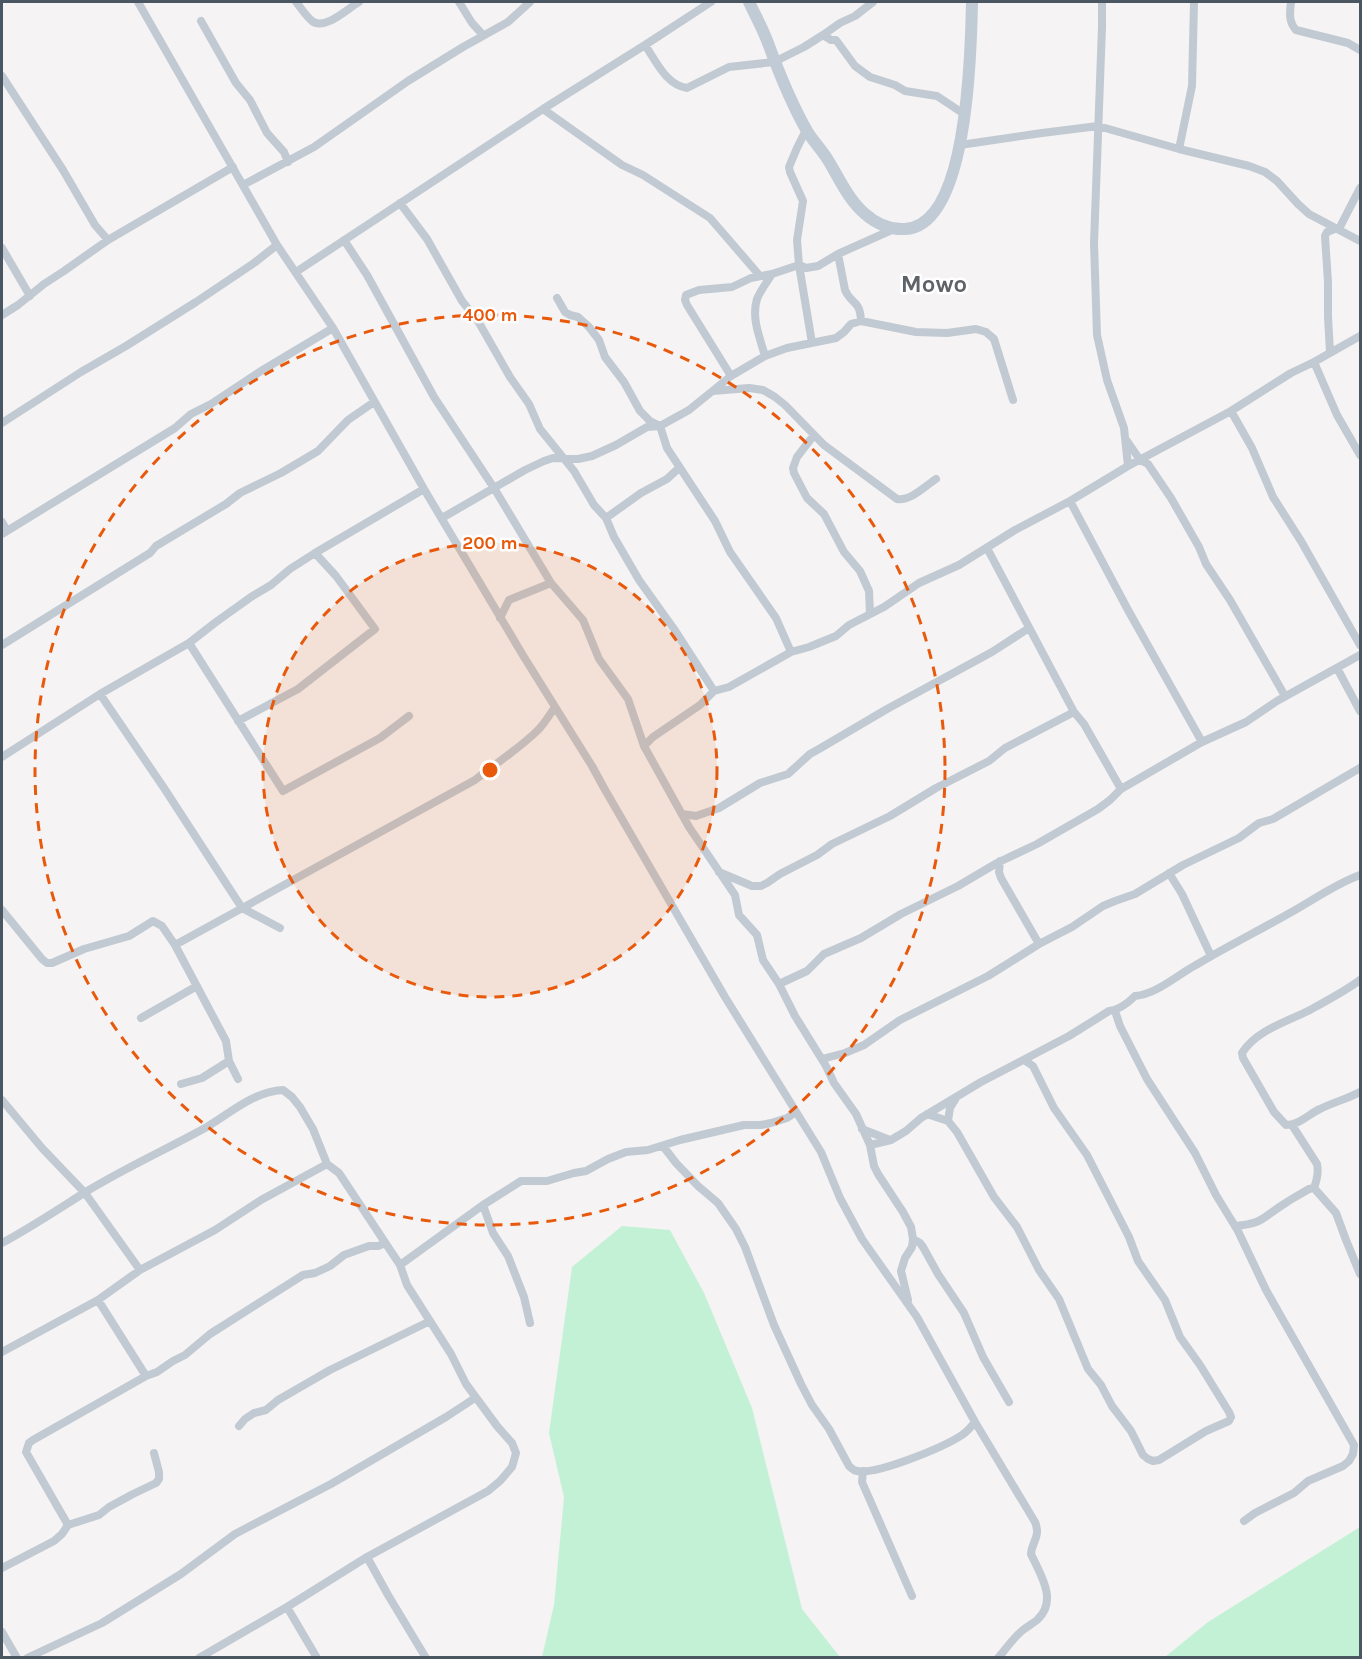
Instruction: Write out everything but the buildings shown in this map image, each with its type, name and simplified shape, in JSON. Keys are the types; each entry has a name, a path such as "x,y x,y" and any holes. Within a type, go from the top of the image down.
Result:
{"street":[{"path":"138,2 277,245 333,328 424,489 592,766 725,998 821,1152 840,1198 862,1239 908,1303 1035,1522 1038,1535 1031,1554 1043,1577 1046,1589 1045,1608 1039,1618 1022,1630 1007,1653 998,1658"},
{"path":"296,2 312,21 324,24 359,2"},
{"path":"459,2 472,23 483,35"},
{"path":"243,185 314,147 408,81 508,22 530,2"},
{"path":"296,272 543,109 711,2"},
{"path":"749,2 806,130 864,213 880,224 894,229 909,229 922,223 942,200 952,176 960,145 964,114 972,2"},
{"path":"645,45 665,75 675,84 687,88 729,67 774,62 824,35 873,2"},
{"path":"1102,2 1094,243 1097,335 1107,380 1124,428 1128,466"},
{"path":"1179,149 1192,87 1194,2"},
{"path":"1291,2 1290,19 1296,30 1348,44 1360,51"},
{"path":"201,21 236,83 250,100 267,133 284,152 288,162"},
{"path":"824,35 831,40 836,40 855,66 870,77 895,85 905,91 937,96 964,114"},
{"path":"2,76 63,170 95,225 108,240"},
{"path":"543,109 622,165 644,175 710,218 760,276"},
{"path":"960,145 1098,126 1265,172 1310,213 1360,241"},
{"path":"806,130 789,167 803,201 797,240 812,343"},
{"path":"2,315 108,240 233,167"},
{"path":"1330,352 1325,236 1327,232 1340,227 1360,188"},
{"path":"400,203 427,239 462,302 478,321 510,377 529,404 540,429 574,471 594,505 606,518 614,537 639,580 714,691"},
{"path":"731,376 685,300 686,295 694,291 732,287 799,265 806,268 818,266 894,229"},
{"path":"344,240 367,275 434,397 494,488 551,583 583,620 596,652 628,699 644,747 689,827 735,895 739,915 757,935 763,960 779,984 834,1083 856,1114 870,1145 874,1166 911,1227 912,1248 905,1258 902,1270 908,1303"},
{"path":"2,423 196,302 277,245"},
{"path":"2,248 30,296"},
{"path":"838,255 847,296 861,310 861,321"},
{"path":"765,356 757,327 756,306 758,297 772,274"},
{"path":"557,298 565,312 578,316 589,327 599,340 605,357 624,382 640,411 650,421 660,426 667,448 715,521 730,552 776,618 791,652"},
{"path":"442,518 534,466 553,458 578,459 592,456 647,427 660,426 688,410 731,376 765,356 787,348 836,338 851,324 861,321 916,332 947,333 976,329 986,332 994,339 1013,400"},
{"path":"2,522 4,532 333,328"},
{"path":"644,747 653,737 692,712 714,691 729,687 791,652 831,639 849,625 884,607 919,583 952,570 1015,530 1231,411 1290,373 1360,336"},
{"path":"1314,362 1337,415 1360,455"},
{"path":"712,391 749,388 762,390 775,397 824,445 897,499 908,498 936,478"},
{"path":"2,645 141,559 156,546 226,504 240,493 281,473 318,451 348,420 374,402"},
{"path":"1231,411 1252,448 1273,497 1301,540 1360,645"},
{"path":"814,435 796,457 794,473 810,502 824,514 844,552 860,571 870,599 870,614"},
{"path":"1126,440 1140,460 1148,464 1171,498 1206,564 1285,696"},
{"path":"606,518 641,492 667,479 680,468"},
{"path":"2,757 100,694 189,643 315,553 424,489"},
{"path":"1070,501 1202,742"},
{"path":"987,548 1074,712 1084,724 1121,789"},
{"path":"238,721 298,689 375,628 336,576 315,553"},
{"path":"501,618 509,600 551,583"},
{"path":"870,599 884,607"},
{"path":"682,814 696,816 719,808 760,783 788,774 810,754 992,652 1029,628"},
{"path":"189,643 283,791 380,738 409,716"},
{"path":"779,984 807,971 824,954 861,938 1000,861 1037,844 1098,809 1121,789 1202,742 1246,722 1285,696 1360,655"},
{"path":"1337,668 1360,711"},
{"path":"100,694 165,788 242,908 280,928"},
{"path":"176,945 475,780 502,758 514,752 540,728 555,707"},
{"path":"718,872 752,886 767,884 832,844 891,816 936,788 988,761 1005,748 1074,712"},
{"path":"640,736 653,737"},
{"path":"822,1059 846,1053 864,1045 900,1020 988,976 1039,944 1072,927 1103,906 1135,894 1169,873 1239,838 1259,823 1273,819 1360,768"},
{"path":"689,827 696,816"},
{"path":"1000,861 1001,878 1039,944"},
{"path":"1169,873 1182,894 1211,956"},
{"path":"870,1145 891,1140 927,1114 981,1082 1036,1054 1109,1011 1115,1011 1135,996 1158,988 1337,885 1358,878"},
{"path":"2,910 47,963 129,936 153,921 162,926 176,945 226,1041 229,1061 238,1078"},
{"path":"1360,980 1307,1011 1276,1025 1252,1041 1242,1053 1274,1112 1286,1125 1292,1125 1322,1108 1360,1092"},
{"path":"141,1018 197,986"},
{"path":"1115,1011 1120,1026 1147,1078 1195,1153 1235,1226 1266,1290 1351,1438 1354,1449 1349,1461 1343,1466 1308,1481 1294,1493 1244,1521"},
{"path":"1033,1066 1036,1054"},
{"path":"927,1114 948,1120 969,1150 994,1197 1017,1227 1059,1299 1084,1363 1131,1431 1143,1455 1153,1461 1158,1460 1229,1420 1229,1412 1180,1336 1165,1300 1138,1261 1129,1238 1087,1155 1054,1108 1033,1066 1024,1060"},
{"path":"181,1084 202,1078 229,1061"},
{"path":"2,1243 250,1099 283,1090 300,1107 313,1130 327,1164 339,1173 400,1265 407,1285 451,1354 475,1398 512,1443 516,1453 512,1467 488,1491 367,1557 199,1658"},
{"path":"948,1120 950,1108 956,1098"},
{"path":"2,1100 42,1148 85,1193 140,1270"},
{"path":"400,1265 483,1205 521,1181 547,1181 567,1174 586,1171 621,1154 663,1146 744,1125 771,1123 787,1118 796,1112"},
{"path":"1292,1125 1317,1164 1314,1188"},
{"path":"862,1128 891,1140"},
{"path":"663,1146 698,1186 718,1203 736,1229 774,1325 801,1384 853,1470 863,1471 894,1465 942,1446 962,1435 975,1422"},
{"path":"2,1353 98,1300 140,1270 215,1230 261,1200 327,1164"},
{"path":"1235,1226 1258,1222 1281,1205 1314,1188"},
{"path":"1314,1188 1336,1213 1360,1274"},
{"path":"483,1205 493,1233 508,1256 524,1297 530,1323"},
{"path":"913,1239 923,1247 964,1313 983,1357 1009,1402"},
{"path":"68,1525 26,1452 29,1443 146,1376 158,1372 185,1355 210,1334 303,1275 315,1273 330,1266 344,1255 385,1243"},
{"path":"896,1286 905,1285"},
{"path":"98,1300 146,1376"},
{"path":"239,1426 254,1413 266,1410 278,1400 330,1370 430,1321"},
{"path":"27,1658 102,1623 181,1574 235,1534 331,1484 475,1398"},
{"path":"2,1568 54,1540 68,1525 99,1515 132,1494 156,1483 159,1479 159,1472 154,1453"},
{"path":"863,1471 862,1482 912,1596"},
{"path":"367,1557 426,1658"},
{"path":"287,1607 317,1658"},
{"path":"2,1632 17,1658"}],"green space":[{"path":"622,1226 670,1230 704,1293 752,1408 802,1609 840,1657 542,1657 554,1605 564,1497 549,1433 572,1267"},
{"path":"1360,1527 1360,1657 1165,1657 1208,1622"}],"district":[{"name":"Mowo","path":"934,284"}]}
